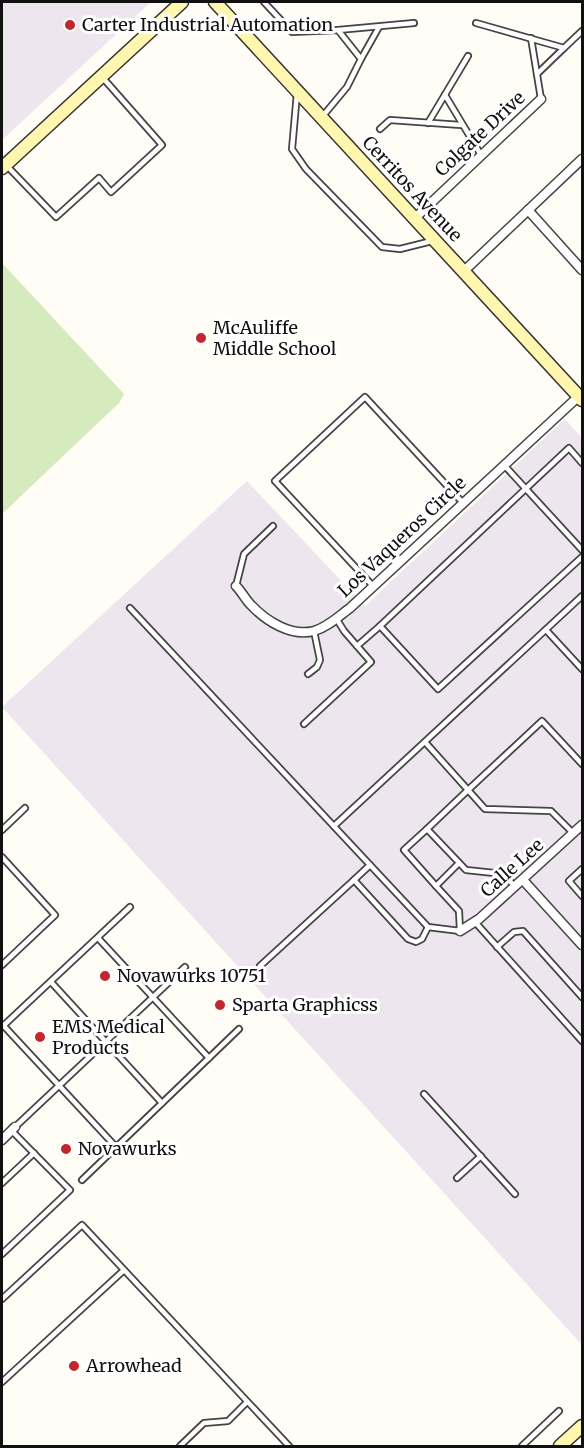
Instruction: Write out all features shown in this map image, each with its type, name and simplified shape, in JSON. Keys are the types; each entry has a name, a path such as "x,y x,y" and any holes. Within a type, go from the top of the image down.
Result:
{"main road":[{"path":"3,166 182,2"},
{"name":"Cerritos Avenue","path":"215,2 581,398"},
{"path":"561,1446 582,1426"}],"street":[{"name":"Colgate Drive","path":"415,218 541,99"},
{"path":"464,271 582,159"},
{"path":"528,210 582,270"},
{"name":"Los Vaqueros Circle","path":"314,631 336,618 374,586 504,465 581,398"},
{"path":"236,586 249,603 280,627 296,632 314,631"},
{"name":"Calle Lee","path":"460,931 475,922 516,887 582,825"},
{"path":"523,880 582,945"}],"lane":[{"path":"264,2 292,32 414,23"},
{"path":"476,22 564,48"},
{"path":"322,117 347,87 379,27"},
{"path":"338,30 361,59"},
{"path":"537,74 582,31"},
{"path":"531,38 541,99"},
{"path":"428,123 468,56"},
{"path":"3,166 56,217 99,178 111,192 162,145 101,76"},
{"path":"297,91 292,149 306,168 382,247 400,249 435,240"},
{"path":"445,95 481,155"},
{"path":"380,129 390,120 461,124"},
{"path":"374,586 275,481 365,397 463,503"},
{"path":"357,646 569,448 582,463"},
{"path":"504,465 582,550"},
{"path":"236,586 244,554 273,526"},
{"path":"380,626 438,689 582,557"},
{"path":"334,826 582,596"},
{"path":"130,608 428,927 460,931 459,911 404,850 542,721 582,764"},
{"path":"304,724 371,662 336,618"},
{"path":"546,630 582,669"},
{"path":"308,674 317,667 320,660 314,631"},
{"path":"425,742 484,809 551,811 573,834"},
{"path":"2,830 25,808"},
{"path":"427,829 466,870 504,874 516,887"},
{"path":"2,857 55,915 2,964"},
{"path":"436,886 459,863"},
{"path":"260,966 370,865"},
{"path":"582,869 569,882 582,896"},
{"path":"354,880 408,939 416,942 422,939 428,927"},
{"path":"116,1147 2,1026 130,907"},
{"path":"475,922 582,1041"},
{"path":"497,947 514,932 523,931 582,997"},
{"path":"98,938 209,1058"},
{"path":"2,1254 70,1190 34,1153 7,1133 185,967"},
{"path":"51,982 162,1103"},
{"path":"82,1180 239,1029"},
{"path":"424,1094 515,1194"},
{"path":"2,1183 34,1153"},
{"path":"457,1178 481,1156"},
{"path":"2,1299 82,1225 289,1446"},
{"path":"2,1382 124,1270"},
{"path":"180,1446 204,1423 228,1420 247,1402"},
{"path":"522,1446 559,1412"}],"shaded area":[{"path":"2,2 151,2 2,140"},
{"path":"565,419 582,438 582,1345 2,707 247,481 365,606"}],"green space":[{"path":"2,263 124,394 119,403 2,514"}],"place":[{"name":"Carter Industrial Automation","path":"70,25"},
{"name":"McAuliffe Middle School","path":"201,338"},
{"name":"Novawurks 10751","path":"105,976"},
{"name":"Sparta Graphicss","path":"220,1005"},
{"name":"EMS Medical Products","path":"40,1037"},
{"name":"Novawurks","path":"66,1149"},
{"name":"Arrowhead","path":"74,1366"}]}
